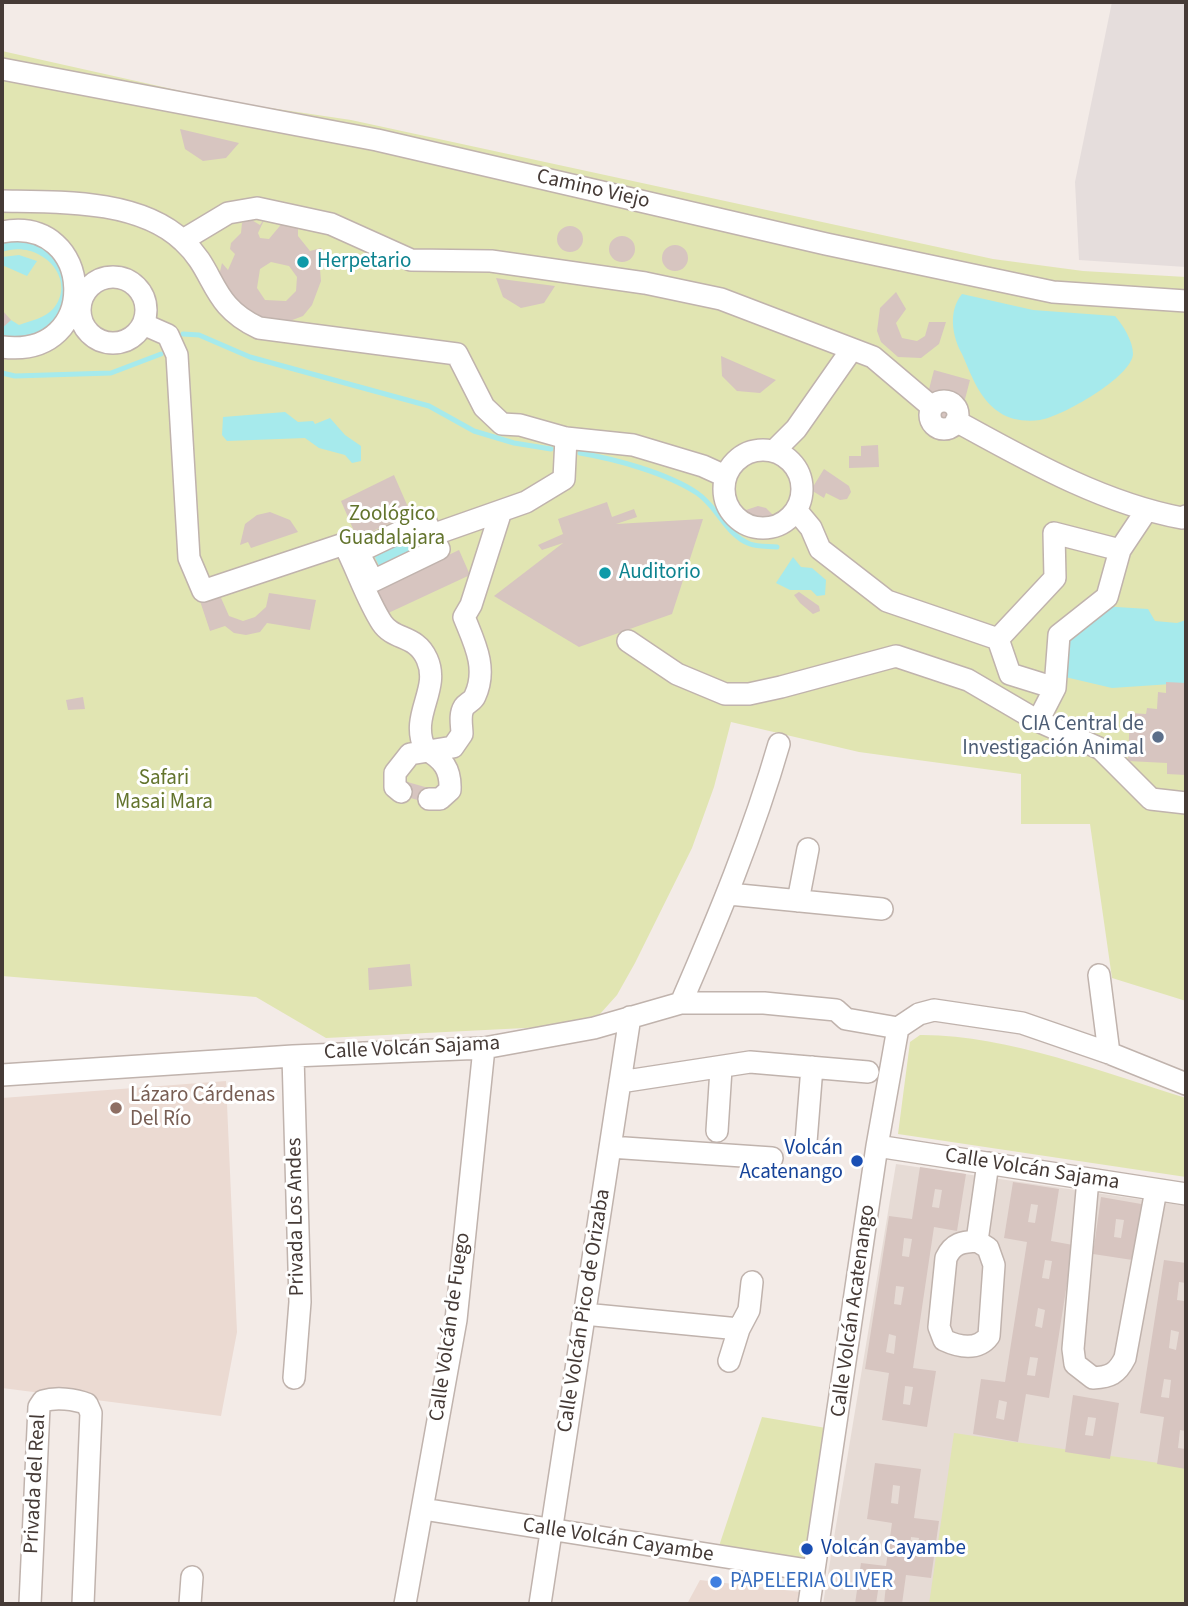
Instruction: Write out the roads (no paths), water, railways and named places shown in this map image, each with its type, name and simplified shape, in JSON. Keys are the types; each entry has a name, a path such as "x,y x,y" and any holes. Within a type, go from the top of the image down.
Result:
{"street":[{"name":"Camino Viejo","path":"2,69 377,141 826,244 1053,292 1186,301"},
{"path":"2,201 92,204 151,222 183,240 223,303 238,318 260,328 457,354 484,407 502,424 520,425 566,438 633,445 703,466 725,476"},
{"path":"183,240 228,213 257,208 331,224 411,260 491,261 645,283 721,299 873,357 932,407 931,420 937,427 946,429 957,421 1026,460 1146,511 1182,518 1186,516"},
{"path":"2,232 34,232 61,250 74,275 78,304 80,316 89,333 108,343 130,338 143,324 145,301 140,291 124,279 102,278 92,284 78,304 64,327 54,336 38,346 19,349 2,347"},
{"path":"143,324 168,335 177,355 189,558 203,591 344,544 361,568 373,581 439,550 425,520 358,552 361,568 383,624 413,640 429,662 428,692 417,726 425,749 438,756 451,775 450,790 440,799 429,799"},
{"path":"774,451 796,429 852,349"},
{"path":"796,429 800,475 801,499 796,510 777,526 752,527 731,513 725,501 725,476 740,457 762,449 785,456 800,475"},
{"path":"432,535 526,502 564,479 566,438"},
{"path":"796,510 811,528 820,549 887,601 998,639"},
{"path":"1038,720 1055,688 1059,635 1107,597 1120,550 1146,511"},
{"path":"401,792 395,787 395,773 410,754 425,749 453,747 462,734 461,714 464,706 474,698 479,657 477,643 464,617 471,605 501,512"},
{"path":"998,639 1055,578 1054,533 1120,550"},
{"path":"998,639 1010,674 1055,688"},
{"path":"628,641 677,674 724,694 749,694 781,687 896,656 968,680 1038,720 1101,749 1151,799 1186,803"},
{"path":"681,1003 729,894 761,805 779,744"},
{"path":"798,901 808,849"},
{"path":"729,894 882,909"},
{"path":"1099,975 1109,1053"},
{"name":"Calle Volcán Sajama","path":"2,1075 293,1056 484,1048 594,1028 681,1003 764,1003 836,1010 847,1007 900,1021"},
{"path":"900,1021 934,1010 951,1010 1022,1023 1109,1053 1186,1084"},
{"name":"Calle Volcán Pico de Orizaba","path":"540,1604 630,1017"},
{"name":"Calle Volcán Acatenango","path":"809,1604 877,1146 900,1021"},
{"name":"Calle Volcán de Fuego","path":"405,1604 456,1320 484,1048"},
{"name":"Privada Los Andes","path":"293,1056 300,1302 294,1378"},
{"path":"620,1082 721,1069 750,1062 868,1072"},
{"path":"806,1142 812,1067"},
{"path":"717,1131 721,1069"},
{"name":"Calle Volcán Sajama","path":"877,1146 1186,1194"},
{"path":"610,1147 772,1158"},
{"path":"977,1241 988,1163"},
{"path":"1088,1179 1073,1349 1075,1364 1093,1378 1108,1377 1119,1370 1125,1358 1156,1190"},
{"path":"977,1241 988,1248 995,1265 989,1336 976,1346 957,1346 944,1340 939,1328 946,1258 950,1249 959,1243 977,1241"},
{"path":"729,1361 749,1310 752,1282"},
{"path":"584,1314 740,1329"},
{"name":"Privada del Real","path":"30,1604 39,1407 43,1401 49,1399 80,1401 87,1404 91,1413 83,1604"},
{"name":"Calle Volcán Cayambe","path":"422,1509 814,1571"},
{"path":"190,1604 192,1577"}],"water":[{"path":"30,238 58,255 69,298 46,331 16,339 2,336 2,328 11,320 19,325 46,315 60,297 58,274 52,264 42,256 16,249 2,252 2,240"},
{"path":"19,255 37,261 27,276 2,265 2,257"},
{"path":"962,294 1033,310 1115,316 1131,344 1133,354 1130,363 1109,384 1063,412 1035,421 1008,417 992,407 981,393 959,347 953,316"},
{"path":"285,412 298,422 313,421 315,424 330,418 345,435 361,446 361,461 352,463 345,455 319,448 305,438 227,441 222,435 223,417"},
{"path":"417,534 422,545 379,566 374,555"},
{"path":"793,557 801,567 812,568 826,580 825,595 817,596 811,590 790,590 776,583"},
{"path":"1101,606 1148,609 1155,621 1177,623 1186,620 1186,683 1112,688 1061,676 1063,640"}],"waterway":[{"path":"183,334 199,335 250,357 429,406 474,431 514,443 551,449"},
{"path":"2,373 15,376 111,373 161,354"},
{"path":"580,453 624,463 671,479 704,499 728,528 742,540 753,545 777,547"}],"place":[{"name":"Herpetario","path":"303,262"},
{"name":"Auditorio","path":"605,573"},
{"name":"CIA Central de Investigación Animal","path":"1158,737"},
{"name":"Lázaro Cárdenas Del Río","path":"116,1108"},
{"name":"Volcán Acatenango","path":"857,1161"},
{"name":"Volcán Cayambe","path":"807,1549"},
{"name":"PAPELERIA OLIVER","path":"716,1582"}],"park label":[{"name":"Zoológico Guadalajara","path":"392,527"},
{"name":"Safari Masai Mara","path":"164,791"}]}
